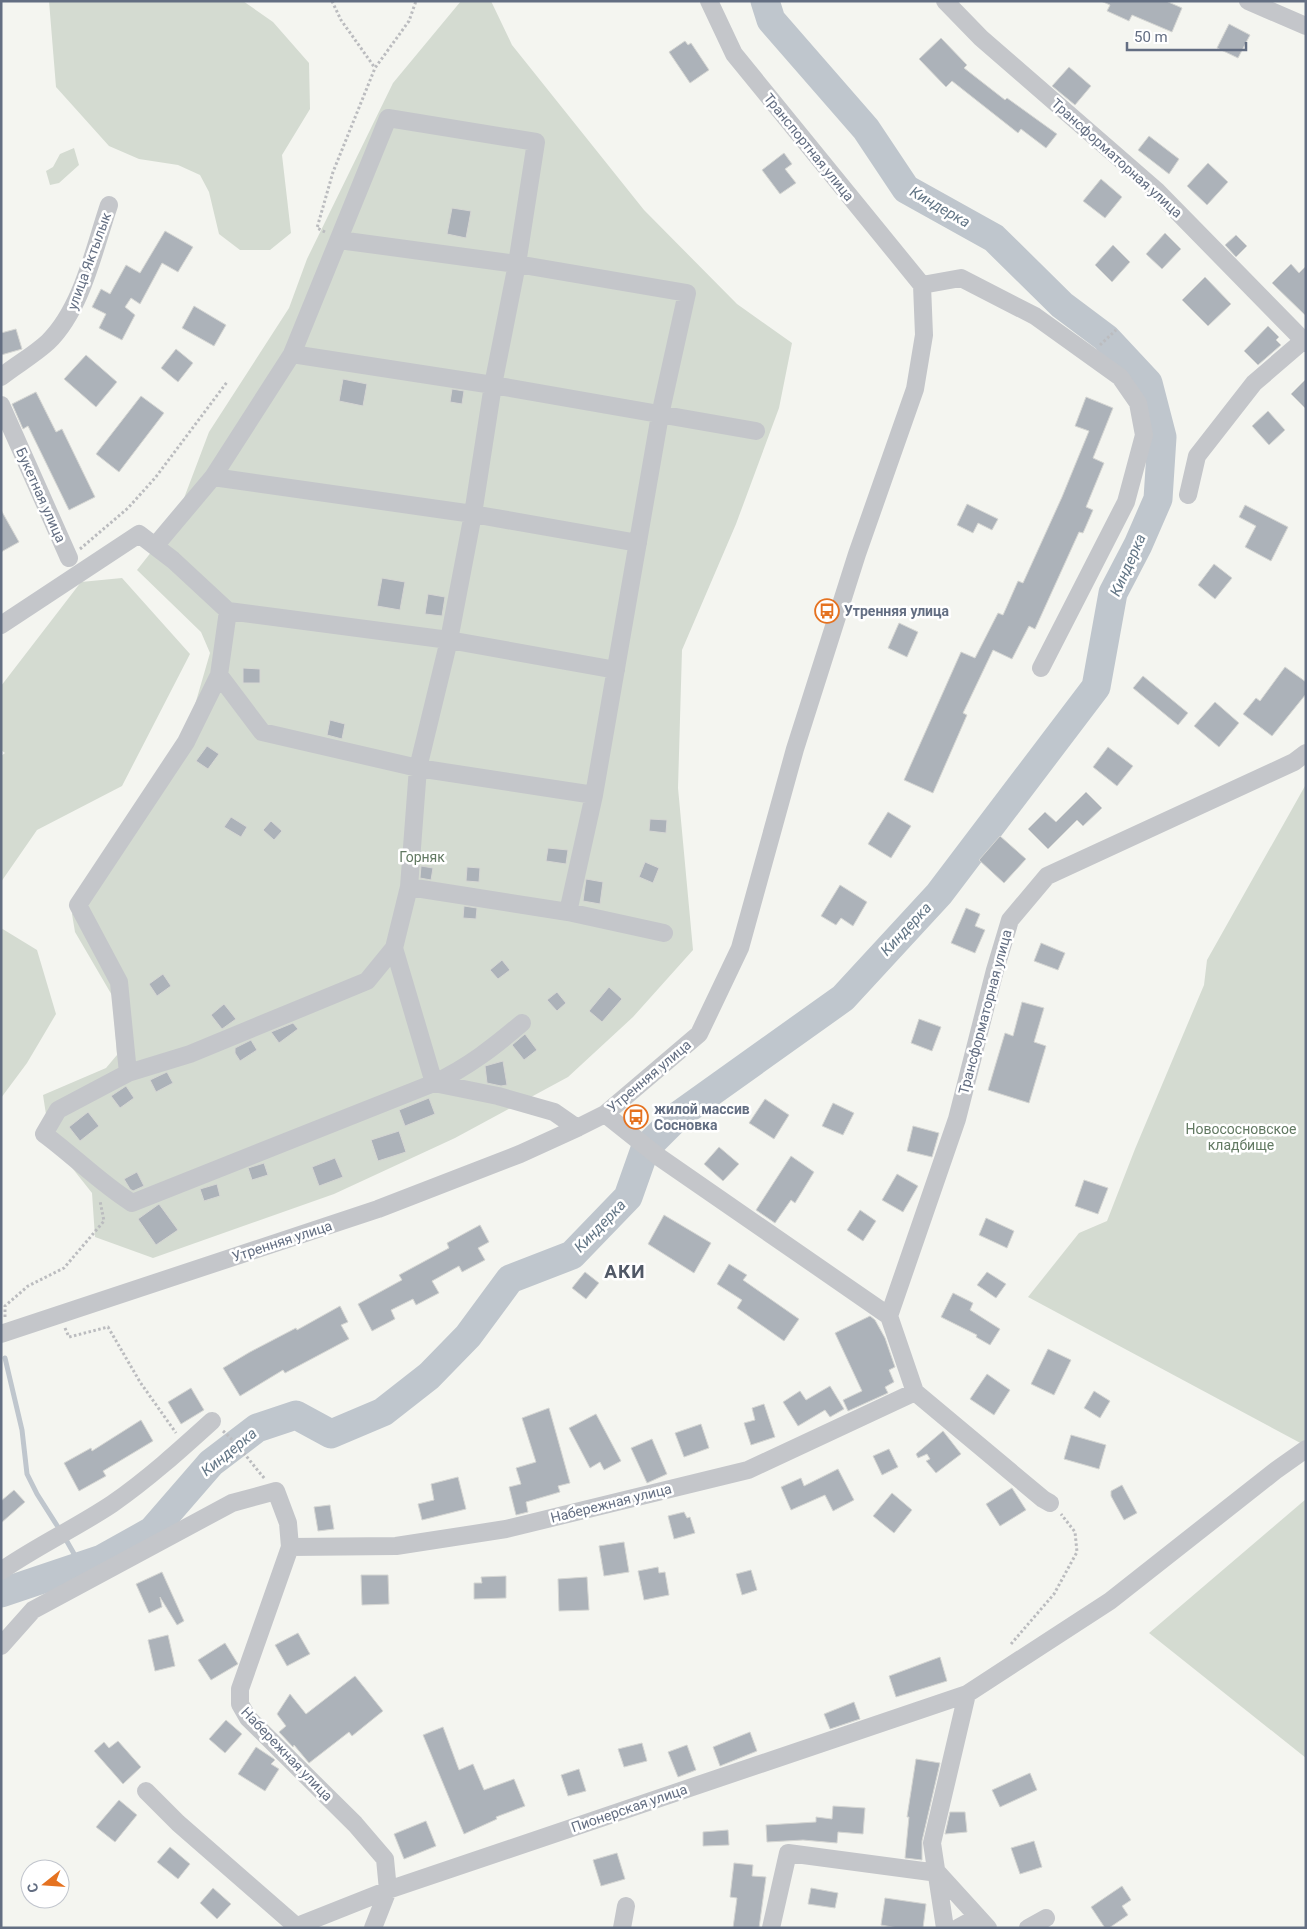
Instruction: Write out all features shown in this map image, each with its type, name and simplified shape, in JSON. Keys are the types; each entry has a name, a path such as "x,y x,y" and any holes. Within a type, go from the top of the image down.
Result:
{"street":[{"name":"Транспортная улица","path":"709,1 734,54 922,285"},
{"name":"Трансформаторная улица","path":"945,1 981,38 1158,191 1305,342"},
{"path":"1255,2 1306,26"},
{"path":"155,546 213,476 292,354 388,118 536,142 517,264 493,385 473,514 449,640 418,768 409,887 394,948 367,981 190,1054 128,1073 58,1110 44,1134 63,1148 108,1188 132,1203 434,1083 459,1070 497,1044 522,1023"},
{"name":"улица Яктылык","path":"1,377 48,342 68,317 83,282 109,205"},
{"path":"339,240 517,264 687,293 660,416 594,795 568,912"},
{"path":"922,285 961,278 1035,316 1120,377 1138,403 1144,435 1126,502 1041,668"},
{"name":"Утренняя улица","path":"3,1333 378,1209 520,1154 605,1114 699,1034 740,948 798,740 857,554 915,389 924,335 922,285"},
{"path":"1188,495 1197,456 1254,383 1305,342"},
{"path":"292,354 493,385 660,416 756,431"},
{"name":"Букетная улица","path":"1,405 69,558"},
{"path":"213,476 473,514 638,543"},
{"path":"1,625 139,534 173,560 228,611 449,640 616,670"},
{"path":"128,1073 119,982 78,905 186,742 219,675 228,611"},
{"path":"219,675 262,732 418,768 594,795"},
{"name":"Трансформаторная улица","path":"889,1316 957,1119 995,970 1010,920 1046,876 1294,762 1306,753"},
{"path":"409,887 568,912 664,933"},
{"path":"394,948 434,1083"},
{"path":"434,1083 498,1096 554,1112 577,1128"},
{"path":"605,1114 658,1157 889,1316 915,1392 1043,1500 1050,1503"},
{"name":"Набережная улица","path":"290,1547 396,1546 506,1529 748,1470 915,1392"},
{"path":"1,1571 21,1557 112,1504 185,1446 212,1421"},
{"name":"Пионерская улица","path":"294,1927 388,1890 967,1694 1110,1601 1275,1471 1306,1449"},
{"path":"1,1646 33,1610 232,1503 276,1491"},
{"name":"Набережная улица","path":"276,1491 288,1523 290,1547 240,1689 240,1704 248,1718 355,1824 385,1859 388,1890"},
{"path":"945,1928 932,1843 967,1694"},
{"path":"146,1791 178,1823 294,1927"},
{"path":"771,1928 788,1853 938,1873 983,1923"},
{"path":"373,1928 388,1890"},
{"path":"622,1928 626,1906"},
{"path":"1028,1928 1046,1918"},
{"path":"958,1928 983,1923"}],"path":[{"path":"332,1 341,20 375,68"},
{"path":"339,240 317,228 333,172 375,68 409,21 416,1"},
{"path":"69,558 128,508 155,478 227,382"},
{"path":"3,1333 5,1306 28,1286 64,1268 104,1221 100,1201 108,1188"},
{"path":"59,1315 69,1337 108,1327 140,1382 185,1446"},
{"path":"233,1440 276,1491"},
{"path":"1011,1645 1054,1594 1076,1552 1075,1532 1063,1515 1050,1503"}],"green space":[{"path":"49,1 243,1 273,22 309,63 310,109 282,155 291,233 270,250 240,250 219,234 209,192 200,175 178,165 139,159 109,146 56,87"},
{"name":"Горняк","path":"461,1 491,1 512,45 644,210 737,304 792,343 779,408 736,524 682,650 678,788 693,950 633,1017 568,1077 455,1138 334,1194 153,1258 95,1237 92,1193 50,1140 43,1095 106,1068 117,1055 113,997 75,932 72,914 121,850 179,760 210,653 201,632 137,570 175,522 209,432 289,308 307,259 393,83"},
{"path":"74,148 79,165 59,183 50,185 46,171 53,167 60,154"},
{"path":"122,578 190,654 122,786 37,830 1,882 1,756 5,753 1,750 1,686 81,582"},
{"name":"Новососновское кладбище","path":"1305,786 1306,1446 1028,1297 1079,1233 1107,1221 1204,985 1207,960"},
{"path":"1,928 37,950 56,1014 27,1063 1,1098"},
{"path":"1306,1499 1306,1758 1149,1633"}],"building":[{"path":"1101,1 1166,1 1182,8 1172,32 1132,15 1129,21 1107,11 1110,5"},
{"path":"1229,24 1250,35 1238,58 1217,48"},
{"path":"941,38 967,65 964,68 1005,100 1007,98 1057,134 1046,148 1021,129 1018,133 952,81 946,87 919,59"},
{"path":"685,41 688,45 691,43 709,70 690,83 669,52"},
{"path":"1069,67 1091,86 1075,105 1052,86"},
{"path":"1149,136 1179,159 1169,174 1138,150"},
{"path":"784,153 792,164 785,169 796,183 780,194 762,170"},
{"path":"1208,163 1228,182 1207,205 1187,186"},
{"path":"1101,179 1122,197 1105,218 1083,201"},
{"path":"452,208 471,211 466,238 447,234"},
{"path":"165,231 193,247 178,272 162,263 140,304 131,298 125,307 135,315 122,340 99,328 106,314 92,307 101,289 110,294 126,265 140,273"},
{"path":"1165,233 1181,249 1162,269 1146,254"},
{"path":"1236,235 1247,246 1236,257 1225,245"},
{"path":"1113,245 1130,262 1112,282 1095,265"},
{"path":"1291,264 1299,273 1306,266 1306,316 1272,283"},
{"path":"1205,277 1231,304 1208,326 1182,300"},
{"path":"194,306 226,325 214,346 182,328"},
{"path":"1268,326 1279,337 1276,340 1281,345 1258,365 1244,351"},
{"path":"16,329 22,349 1,355 1,333"},
{"path":"176,349 193,363 178,382 161,368"},
{"path":"86,355 117,382 96,407 64,379"},
{"path":"343,379 367,384 363,406 339,401"},
{"path":"1306,379 1306,409 1291,394"},
{"path":"452,389 464,391 462,404 450,402"},
{"path":"36,392 56,432 62,429 95,497 69,510 28,426 23,429 12,404"},
{"path":"141,396 164,413 119,472 96,454"},
{"path":"1086,397 1113,408 1093,458 1104,463 1086,507 1093,510 1083,533 1079,532 1035,629 1029,626 1012,659 993,650 963,713 967,715 933,793 904,780 961,652 975,658 998,613 1003,615 1018,581 1023,583 1062,497 1089,431 1075,426"},
{"path":"1268,411 1285,430 1269,445 1252,426"},
{"path":"967,504 998,519 992,530 978,523 973,533 957,525"},
{"path":"1245,505 1288,527 1271,561 1245,547 1256,526 1239,517"},
{"path":"1,510 19,542 1,552"},
{"path":"1214,564 1232,578 1215,599 1198,585"},
{"path":"382,578 405,582 400,610 377,606"},
{"path":"428,594 445,597 442,616 425,614"},
{"path":"899,623 918,632 907,657 888,648"},
{"path":"1285,667 1306,682 1306,694 1272,736 1243,714 1256,698 1260,701"},
{"path":"243,668 260,669 260,683 243,683"},
{"path":"1143,676 1188,713 1178,725 1133,688"},
{"path":"1215,702 1239,723 1219,747 1194,726"},
{"path":"330,720 345,724 342,739 327,735"},
{"path":"207,746 219,754 208,769 196,761"},
{"path":"1108,747 1133,766 1117,786 1093,767"},
{"path":"1086,792 1102,808 1083,826 1077,820 1048,849 1028,829 1045,812 1056,822"},
{"path":"888,812 911,826 891,858 868,844"},
{"path":"231,817 247,827 241,837 224,827"},
{"path":"650,819 667,820 666,833 649,831"},
{"path":"271,821 282,831 274,840 263,830"},
{"path":"1000,836 1026,859 1004,883 979,860"},
{"path":"548,848 568,850 566,864 546,861"},
{"path":"645,862 659,868 653,883 639,877"},
{"path":"421,866 433,868 431,880 420,878"},
{"path":"467,867 480,868 479,882 466,881"},
{"path":"586,879 603,882 600,904 583,901"},
{"path":"840,885 867,902 853,926 841,918 836,925 821,916"},
{"path":"464,906 477,908 476,919 463,918"},
{"path":"966,908 980,914 975,926 985,930 975,953 951,943"},
{"path":"1041,943 1065,953 1058,970 1034,961"},
{"path":"502,960 510,970 498,979 490,970"},
{"path":"163,974 171,986 157,996 149,984"},
{"path":"609,987 622,999 602,1022 589,1011"},
{"path":"557,992 566,1003 557,1011 547,1000"},
{"path":"1022,1002 1044,1008 1034,1042 1046,1046 1029,1103 988,1090 1005,1033 1013,1036"},
{"path":"224,1004 236,1019 222,1029 211,1015"},
{"path":"919,1019 941,1027 932,1051 911,1043"},
{"path":"293,1023 298,1029 279,1043 271,1032"},
{"path":"525,1034 537,1050 524,1060 512,1045"},
{"path":"251,1040 257,1050 240,1061 235,1053 235,1048"},
{"path":"503,1061 507,1085 501,1086 487,1083 485,1066"},
{"path":"167,1072 173,1083 156,1092 150,1080"},
{"path":"126,1086 134,1098 120,1108 111,1096"},
{"path":"429,1098 435,1114 405,1126 399,1110"},
{"path":"765,1099 789,1115 774,1139 749,1123"},
{"path":"833,1103 854,1113 843,1135 822,1126"},
{"path":"88,1112 99,1126 80,1141 69,1127"},
{"path":"913,1126 939,1133 932,1157 907,1151"},
{"path":"399,1131 406,1152 378,1161 371,1140"},
{"path":"719,1147 739,1164 723,1181 704,1164"},
{"path":"791,1156 814,1172 795,1203 791,1200 775,1223 756,1210"},
{"path":"335,1158 343,1177 319,1186 312,1167"},
{"path":"264,1163 268,1175 252,1180 248,1168"},
{"path":"137,1172 144,1186 133,1191 124,1179"},
{"path":"897,1174 918,1186 903,1212 882,1200"},
{"path":"1084,1180 1108,1188 1098,1214 1075,1206"},
{"path":"217,1184 220,1196 204,1201 200,1189"},
{"path":"159,1204 178,1230 156,1245 138,1219"},
{"path":"860,1210 876,1221 863,1241 847,1230"},
{"path":"664,1215 711,1243 694,1273 648,1244"},
{"path":"986,1218 1014,1231 1007,1248 979,1235"},
{"path":"480,1225 489,1242 478,1248 485,1260 462,1272 459,1266 432,1281 439,1293 416,1305 413,1299 391,1310 395,1319 372,1331 358,1304 402,1280 399,1275 449,1248 447,1243"},
{"path":"729,1264 747,1275 743,1280 799,1319 784,1341 737,1308 742,1300 717,1284"},
{"path":"585,1272 599,1283 586,1299 572,1288"},
{"path":"987,1272 1006,1284 996,1298 977,1285"},
{"path":"953,1293 973,1303 970,1310 1000,1329 990,1345 976,1337 977,1335 941,1317"},
{"path":"340,1306 348,1322 341,1325 349,1339 285,1373 283,1370 240,1396 223,1368"},
{"path":"870,1316 875,1320 885,1338 895,1367 889,1370 894,1382 885,1387 888,1393 848,1411 843,1400 862,1391 835,1333"},
{"path":"1048,1349 1071,1360 1054,1395 1031,1384"},
{"path":"987,1374 1010,1390 994,1415 970,1399"},
{"path":"830,1386 844,1409 830,1417 825,1410 798,1426 783,1402 800,1391 806,1400"},
{"path":"191,1388 204,1410 181,1424 168,1402"},
{"path":"1094,1391 1110,1401 1100,1418 1084,1408"},
{"path":"764,1404 775,1437 751,1445 744,1423 755,1420 752,1408"},
{"path":"549,1408 570,1483 558,1486 560,1492 526,1502 528,1512 516,1515 509,1487 521,1484 516,1468 536,1462 522,1418"},
{"path":"596,1414 621,1461 604,1470 600,1462 590,1468 569,1428"},
{"path":"141,1420 153,1441 103,1471 106,1476 79,1491 64,1463 91,1448 92,1451"},
{"path":"701,1424 709,1448 684,1457 675,1433"},
{"path":"943,1431 961,1454 936,1473 926,1461 930,1459 927,1454 918,1458 916,1454"},
{"path":"1071,1435 1106,1445 1099,1469 1064,1459"},
{"path":"652,1439 667,1474 647,1483 631,1448"},
{"path":"889,1449 898,1467 882,1475 873,1456"},
{"path":"838,1469 854,1500 833,1511 825,1495 791,1510 781,1487 801,1478 804,1486"},
{"path":"458,1477 466,1509 422,1520 418,1504 434,1500 431,1484"},
{"path":"1122,1485 1137,1513 1124,1520 1111,1496 1111,1491"},
{"path":"1012,1488 1026,1510 1000,1526 986,1504"},
{"path":"14,1490 25,1502 1,1523 1,1501"},
{"path":"892,1493 912,1510 894,1533 873,1516"},
{"path":"330,1505 334,1529 318,1531 314,1507"},
{"path":"684,1512 687,1518 690,1517 695,1533 674,1539 668,1516"},
{"path":"624,1542 629,1572 604,1576 599,1546"},
{"path":"658,1567 659,1573 665,1572 669,1595 644,1600 638,1571"},
{"path":"751,1570 757,1590 742,1595 736,1574"},
{"path":"162,1572 184,1621 177,1625 160,1597 162,1607 149,1613 136,1584"},
{"path":"361,1575 388,1575 389,1604 362,1605"},
{"path":"506,1576 506,1598 474,1599 474,1583 482,1583 481,1577"},
{"path":"587,1577 589,1610 559,1611 558,1579"},
{"path":"298,1633 310,1654 287,1666 275,1645"},
{"path":"168,1635 175,1666 155,1671 148,1640"},
{"path":"225,1643 238,1664 211,1680 198,1660"},
{"path":"940,1657 947,1681 896,1697 889,1676"},
{"path":"355,1676 383,1711 352,1736 349,1732 309,1763 294,1745 293,1747 279,1732 286,1726 277,1714 290,1694 306,1714"},
{"path":"854,1702 860,1719 830,1729 824,1714"},
{"path":"226,1720 242,1734 225,1753 209,1739"},
{"path":"443,1727 459,1770 473,1764 484,1790 514,1779 525,1806 496,1817 497,1819 464,1834 423,1735"},
{"path":"750,1732 757,1751 720,1766 713,1747"},
{"path":"118,1741 141,1767 123,1784 94,1751 104,1742 109,1748"},
{"path":"642,1743 647,1761 624,1767 618,1749"},
{"path":"687,1745 696,1770 678,1777 668,1752"},
{"path":"256,1747 274,1759 271,1764 279,1769 265,1791 238,1774"},
{"path":"916,1759 940,1763 922,1841 922,1860 905,1858 909,1817 907,1817"},
{"path":"579,1769 586,1791 568,1796 561,1775"},
{"path":"1030,1773 1037,1790 1000,1807 992,1790"},
{"path":"119,1800 137,1815 115,1842 96,1827"},
{"path":"833,1806 865,1808 863,1834 838,1832 837,1843 803,1840 767,1842 766,1825 816,1822 816,1817 832,1819"},
{"path":"950,1812 965,1812 967,1832 945,1834"},
{"path":"426,1821 436,1846 404,1859 394,1834"},
{"path":"728,1830 729,1845 703,1846 703,1832"},
{"path":"1034,1841 1042,1867 1020,1874 1011,1848"},
{"path":"170,1847 190,1864 178,1879 157,1862"},
{"path":"617,1853 625,1879 601,1886 593,1860"},
{"path":"734,1863 753,1865 752,1876 766,1877 759,1928 733,1928 737,1898 730,1897"},
{"path":"1122,1886 1131,1900 1122,1906 1128,1915 1109,1928 1105,1928 1091,1907"},
{"path":"213,1888 231,1904 217,1919 200,1903"},
{"path":"811,1888 838,1893 835,1908 808,1904"},
{"path":"885,1898 926,1904 923,1928 898,1928 881,1925"}],"waterway":[{"name":"Киндерка","path":"1,1593 102,1559 152,1531 211,1463 257,1428 296,1415 331,1434 383,1412 429,1376 468,1336 510,1279 572,1255 628,1197 645,1149 679,1115 843,998 939,894 1096,687 1113,593 1138,545 1158,499 1162,437 1148,383 1106,338 1062,305 994,238 906,189 866,129 771,20 765,1"},
{"path":"5,1358 22,1430 27,1474 58,1527"},
{"path":"65,1538 81,1566"}],"place":[{"name":"Утренняя улица","path":"827,611"},
{"name":"жилой массив Сосновка","path":"636,1117"}],"district":[{"name":"АКИ","path":"625,1271"}]}
